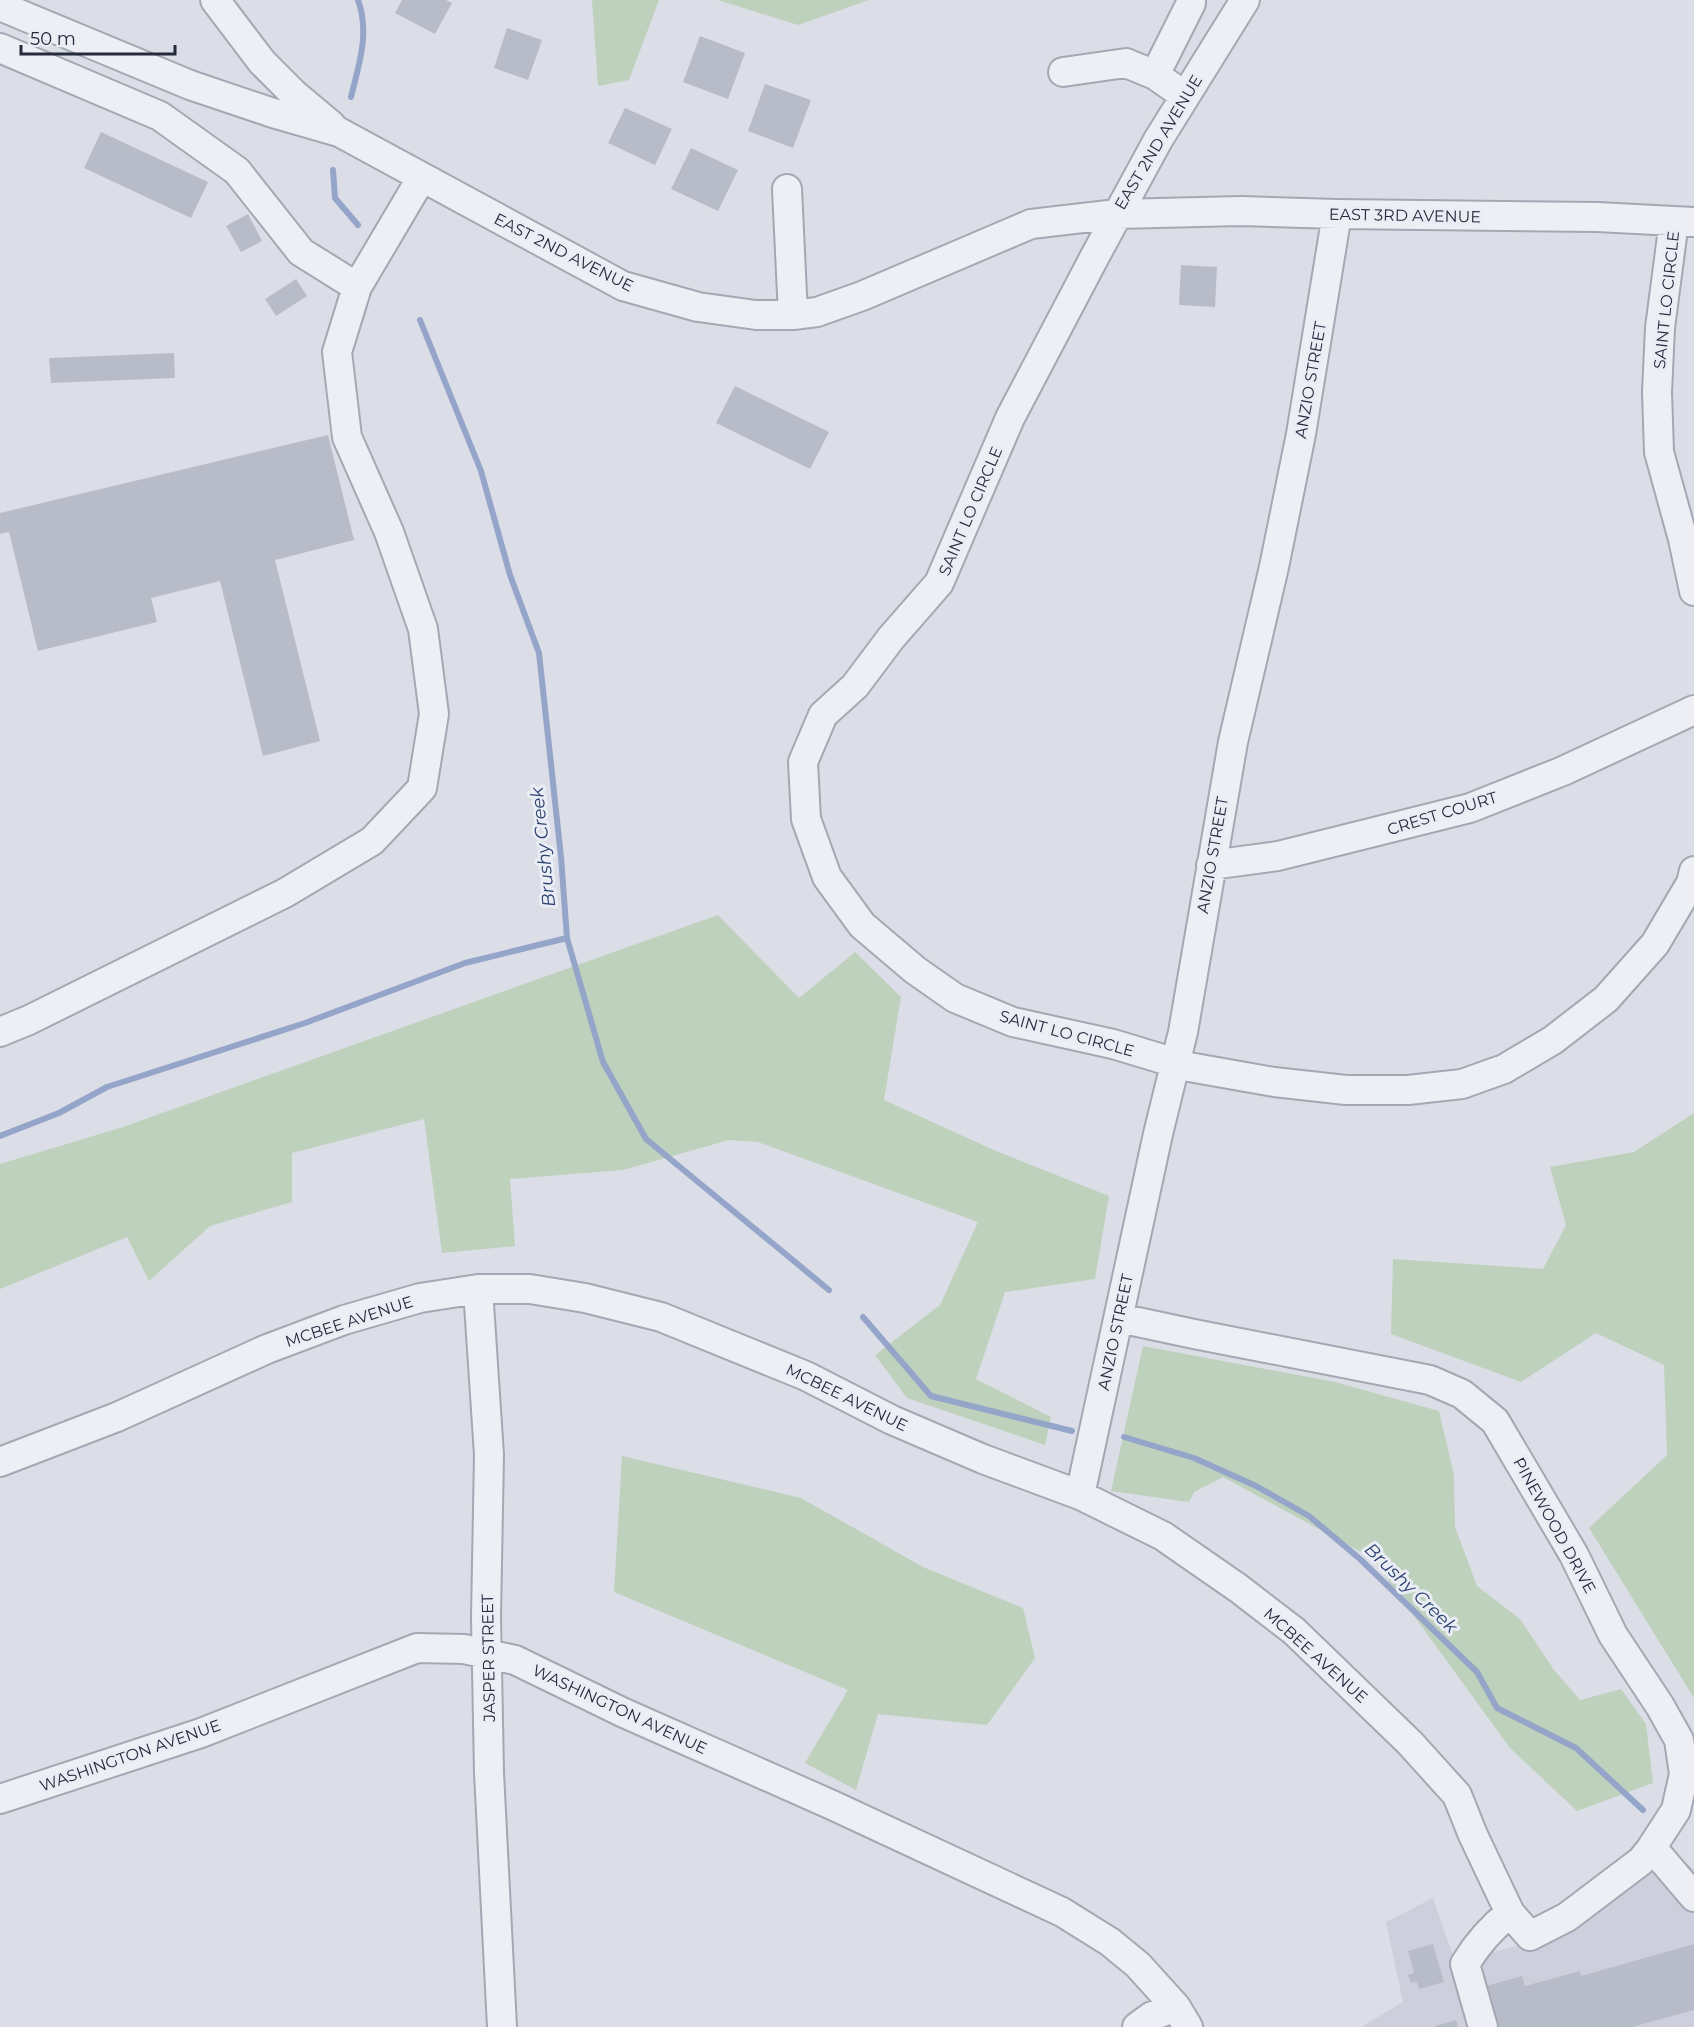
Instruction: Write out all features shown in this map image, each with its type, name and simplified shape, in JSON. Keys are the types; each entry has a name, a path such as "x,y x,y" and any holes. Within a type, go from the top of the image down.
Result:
{"street":[{"path":"214,0 262,62 294,94 339,132"},
{"path":"1155,75 1191,0"},
{"name":"EAST 2ND AVENUE","path":"0,6 190,85 339,132 623,286 698,307 756,315 793,315 817,312 862,296 1031,224 1117,214 1185,96 1245,0"},
{"path":"0,48 160,116 237,171 301,252 357,287"},
{"path":"1063,72 1126,63 1155,75 1185,96"},
{"path":"0,1032 285,893 372,841 422,788 434,714 423,629 389,532 347,437 337,352 357,287 422,177"},
{"path":"787,189 793,315"},
{"name":"EAST 3RD AVENUE","path":"1117,214 1241,211 1597,217 1684,221"},
{"name":"SAINT LO CIRCLE","path":"1117,214 1010,418 939,582 891,638 855,686 823,715 803,762 806,819 827,877 862,924 915,970 955,998 1013,1022 1113,1044 1175,1063 1274,1082 1346,1090 1408,1090 1461,1084 1504,1069 1553,1040 1606,999 1655,944 1691,883 1694,871"},
{"name":"ANZIO STREET","path":"1080,1495 1183,1032 1233,742 1274,567 1299,445 1337,214"},
{"name":"SAINT LO CIRCLE","path":"1684,221 1660,328 1657,392 1659,452 1683,539 1694,591"},
{"name":"CREST COURT","path":"1210,865 1278,856 1470,808 1563,771 1694,710"},
{"name":"MCBEE AVENUE","path":"0,1462 117,1417 267,1349 344,1320 420,1298 478,1289 530,1289 585,1298 661,1317 806,1376 892,1420 983,1459 1080,1495 1163,1536 1238,1588 1294,1631 1410,1743 1457,1795 1510,1913 1530,1936"},
{"name":"JASPER STREET","path":"478,1289 489,1455 487,1654 489,1773 502,2027"},
{"name":"PINEWOOD DRIVE","path":"1119,1318 1430,1380 1462,1394 1495,1421 1574,1555 1613,1635 1660,1706 1679,1740 1684,1774 1676,1810 1641,1861 1567,1917 1530,1936"},
{"name":"WASHINGTON AVENUE","path":"0,1799 201,1732 417,1648 464,1649 515,1660 624,1713 832,1805 1062,1912 1110,1942 1138,1965 1182,2017"},
{"path":"1650,1850 1660,1857 1694,1896"},
{"path":"1483,2027 1465,1964 1475,1947 1498,1922 1510,1913"},
{"path":"1137,2027 1152,2016 1182,2017"}],"shaded area":[{"path":"1667,1850 1694,1869 1694,2027 1361,2027 1403,2002 1386,1922 1433,1898 1455,1962 1551,1937"}],"green space":[{"path":"592,0 659,0 629,80 598,86"},
{"path":"718,0 869,0 798,25"},
{"path":"718,915 799,998 855,952 901,997 884,1100 996,1151 1109,1196 1095,1279 1005,1292 976,1379 1051,1417 1045,1445 907,1398 875,1355 940,1305 978,1222 758,1142 729,1140 623,1170 510,1179 515,1246 442,1253 424,1119 292,1153 292,1202 210,1226 149,1281 127,1237 0,1289 0,1164 123,1127"},
{"path":"1694,1113 1694,1698 1589,1528 1667,1455 1664,1365 1596,1333 1521,1382 1391,1334 1393,1259 1543,1269 1566,1225 1550,1167 1634,1152"},
{"path":"1143,1346 1335,1382 1439,1411 1454,1475 1455,1527 1477,1586 1520,1619 1554,1670 1580,1700 1621,1689 1646,1724 1653,1783 1577,1811 1510,1748 1372,1558 1223,1477 1194,1492 1189,1502 1111,1491"},
{"path":"622,1456 801,1498 923,1567 1023,1608 1035,1658 987,1725 878,1714 856,1790 805,1763 848,1690 614,1592"}],"building":[{"path":"402,0 446,0 452,3 435,34 395,13"},
{"path":"507,28 542,40 528,80 494,68"},
{"path":"700,36 745,53 728,99 683,82"},
{"path":"765,84 811,100 793,148 748,131"},
{"path":"625,108 672,129 655,165 608,143"},
{"path":"101,132 208,182 191,218 84,168"},
{"path":"691,148 738,170 718,211 671,189"},
{"path":"248,214 262,241 241,252 226,226"},
{"path":"1181,265 1217,267 1215,307 1179,305"},
{"path":"296,279 307,296 276,316 265,299"},
{"path":"174,353 175,378 51,383 49,358"},
{"path":"735,386 829,432 810,469 716,423"},
{"path":"328,435 354,540 275,560 320,741 263,756 220,581 151,598 157,622 38,651 9,532 0,534 0,513"},
{"path":"1433,1944 1444,1982 1419,1989 1417,1982 1411,1983 1408,1975 1414,1973 1408,1951"},
{"path":"1694,1944 1694,2010 1632,2027 1486,2027 1475,1989 1522,1976 1525,1986 1580,1971 1581,1976"},
{"path":"1456,2020 1458,2027 1435,2027 1435,2026"}],"waterway":[{"name":"Brushy Creek","path":"351,97 360,61 363,36 358,0"},
{"name":"Brushy Creek","path":"333,170 335,198 358,225"},
{"name":"Brushy Creek","path":"420,320 481,471 510,575 539,653 561,857 567,938 603,1062 646,1139 829,1290"},
{"path":"0,1136 59,1113 107,1087 305,1023 465,963 567,938"},
{"name":"Brushy Creek","path":"863,1317 931,1396 1072,1431"},
{"name":"Brushy Creek","path":"1124,1437 1194,1458 1256,1486 1309,1516 1360,1559 1477,1672 1497,1708 1576,1748 1643,1810"}]}
